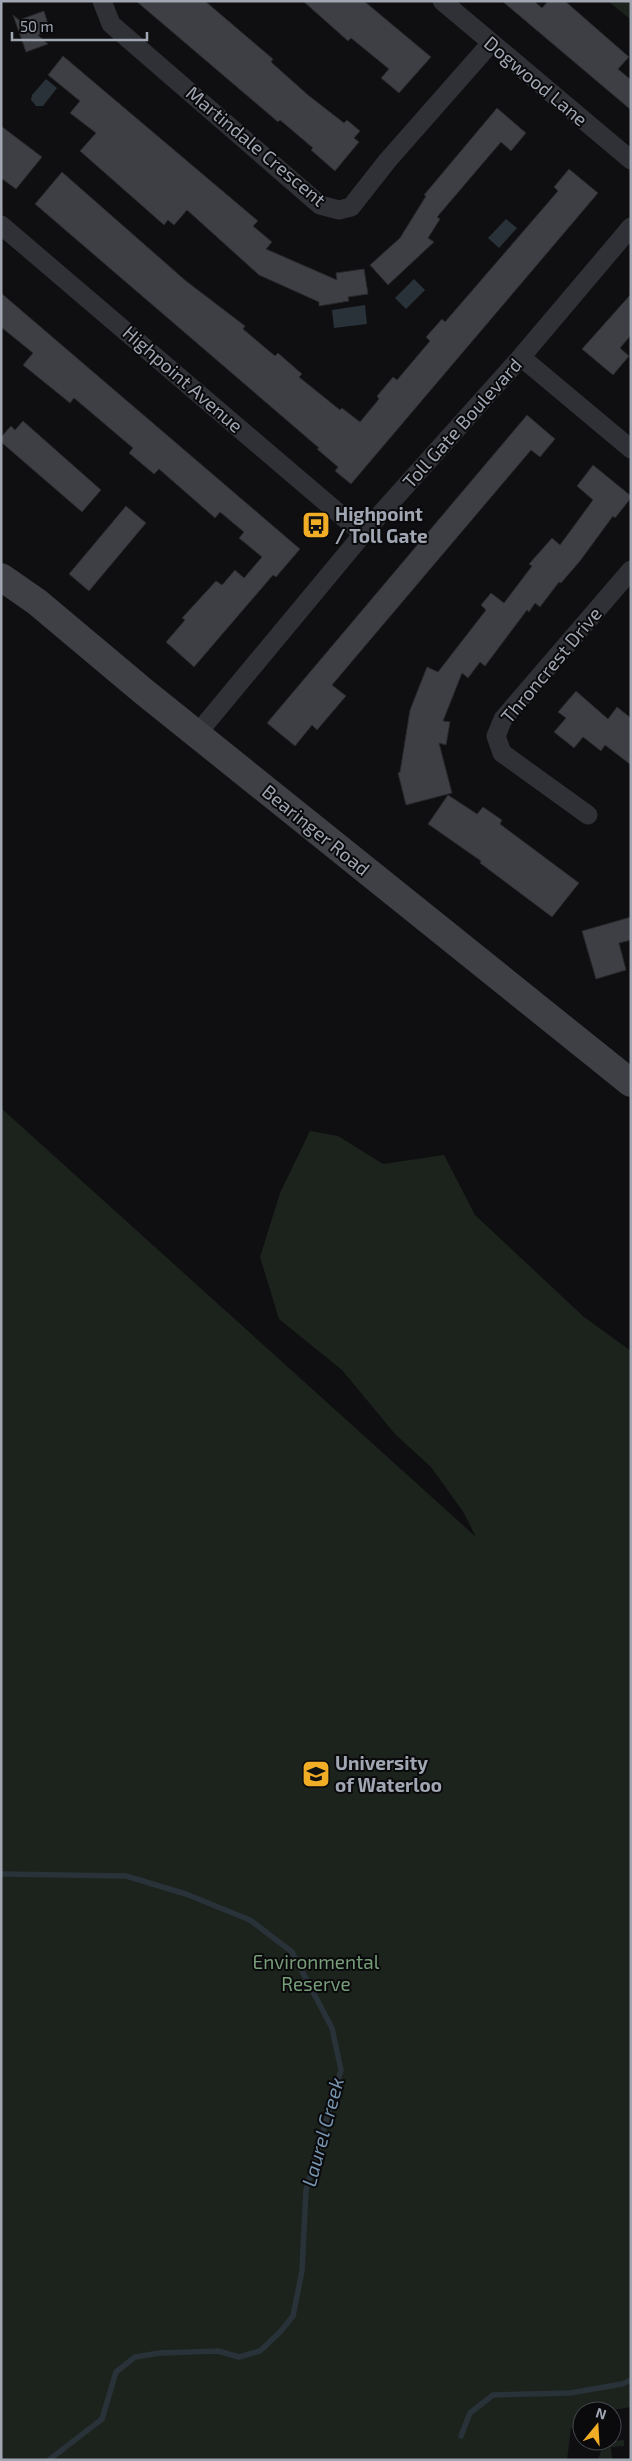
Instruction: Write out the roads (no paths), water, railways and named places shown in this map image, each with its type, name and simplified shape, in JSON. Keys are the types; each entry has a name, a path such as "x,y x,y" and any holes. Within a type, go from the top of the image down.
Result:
{"street":[{"name":"Martindale Crescent","path":"102,1 111,24 320,205 340,210 351,207 388,160 491,43"},
{"name":"Dogwood Lane","path":"442,1 631,160"},
{"name":"Highpoint Avenue","path":"1,225 363,534"},
{"name":"Toll Gate Boulevard","path":"197,734 363,534 521,357 631,227"},
{"path":"521,357 631,449"},
{"name":"Throncrest Drive","path":"588,815 502,753 496,736 502,719 631,570"},
{"name":"Bearinger Road","path":"1,577 37,602 197,734 631,1083"}],"waterway":[{"name":"Laurel Creek","path":"1,1874 126,1876 186,1894 250,1920 292,1952 332,2028 341,2070 306,2190 302,2271 293,2316 280,2332 260,2351 239,2357 218,2351 160,2353 135,2357 116,2372 102,2419 49,2460"},
{"path":"461,2436 470,2413 493,2395 570,2393 622,2384 631,2380"}],"place":[{"name":"Highpoint / Toll Gate","path":"316,525"},
{"name":"University of Waterloo","path":"316,1774"}],"park label":[{"name":"Environmental Reserve","path":"316,1973"}]}
